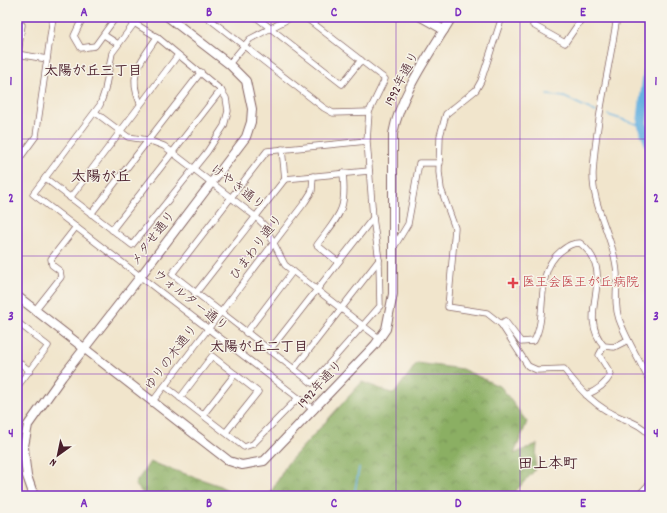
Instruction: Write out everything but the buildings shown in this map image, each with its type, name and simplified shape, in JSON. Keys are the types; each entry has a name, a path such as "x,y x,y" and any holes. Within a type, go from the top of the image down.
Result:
{"street":[{"path":"17,161 36,136 53,17"},
{"path":"83,17 74,36 81,48 94,46 104,35 116,17"},
{"path":"134,23 157,37 221,90 226,98 228,111 227,119 207,152 132,245 45,178 96,113 105,90 112,53 118,44 134,23 139,17"},
{"name":"メタせ通り","path":"34,496 27,476 25,460 24,446 28,425 84,348 212,183 246,136 252,122 252,109 246,81 229,64 168,17"},
{"path":"207,17 324,108 333,113 369,112"},
{"path":"256,17 342,84 361,60"},
{"path":"229,64 243,46 254,36 292,17"},
{"path":"305,17 385,79 369,112 367,141 373,218 379,260 380,306 364,326 312,383 195,294 172,274 267,151 367,141"},
{"path":"421,17 444,30"},
{"name":"1992年通り","path":"17,296 229,461 242,465 264,461 314,410 380,338 386,329 392,309 393,134 396,119 412,86 452,17"},
{"path":"502,17 481,81 476,90 446,114 440,136 441,189 455,228 448,307 487,313 501,324 528,366 537,370 564,369 580,391 597,404 643,428 650,435"},
{"path":"533,25 565,43 583,17"},
{"path":"616,17 600,117 593,175 595,193 617,272 616,299 618,317 650,382"},
{"path":"17,24 22,25 17,56 47,60"},
{"path":"104,35 118,44"},
{"path":"140,103 134,87 135,74 138,65 157,37"},
{"path":"70,198 140,103 178,55"},
{"path":"91,214 201,72"},
{"path":"112,230 221,90"},
{"name":"けやき通り","path":"96,113 128,137 148,140 164,146 256,217 265,226 285,265 380,338"},
{"path":"195,294 285,179 282,149"},
{"path":"393,247 408,224 419,163 440,163"},
{"path":"285,179 369,171"},
{"path":"338,262 317,245 341,212 345,195 343,173"},
{"name":"ひまわり通り","path":"208,329 312,191 313,176"},
{"name":"ウォルター通り","path":"45,178 33,194 314,410"},
{"path":"269,351 373,218"},
{"path":"34,310 61,277 60,271 52,265 51,259 76,227"},
{"path":"501,324 504,321 521,342 534,341 539,332 545,279 549,265 555,256 566,246 580,243 586,248 597,263 598,287 592,307 594,330 597,339 604,346 614,347 628,340"},
{"path":"294,369 379,260"},
{"path":"246,333 293,271"},
{"path":"17,322 48,346 17,387"},
{"name":"ゆりの木通り","path":"153,401 208,329"},
{"path":"586,395 594,392 609,379 612,374 599,355 604,346"},
{"path":"180,398 212,356 258,392 226,432"},
{"path":"17,361 30,371"},
{"path":"203,415 235,374"},
{"path":"165,386 244,447 253,444 298,398"},
{"path":"638,496 650,483"}],"green space":[{"path":"417,363 462,369 501,387 527,422 514,454 537,444 535,470 511,496 269,496 287,464 362,382 394,394"},
{"path":"150,462 218,485 239,496 145,496 135,484"}],"waterway":[{"path":"650,54 642,123 650,145"},
{"path":"547,95 564,97 596,112"},
{"path":"608,115 640,125 642,123"},
{"path":"354,496 359,468"}],"place":[{"name":"医王会医王が丘病院","path":"513,283"}],"district":[{"name":"太陽が丘三丁目","path":"93,72"},
{"name":"太陽が丘","path":"101,178"},
{"name":"太陽が丘二丁目","path":"259,348"},
{"name":"田上本町","path":"548,465"}]}
